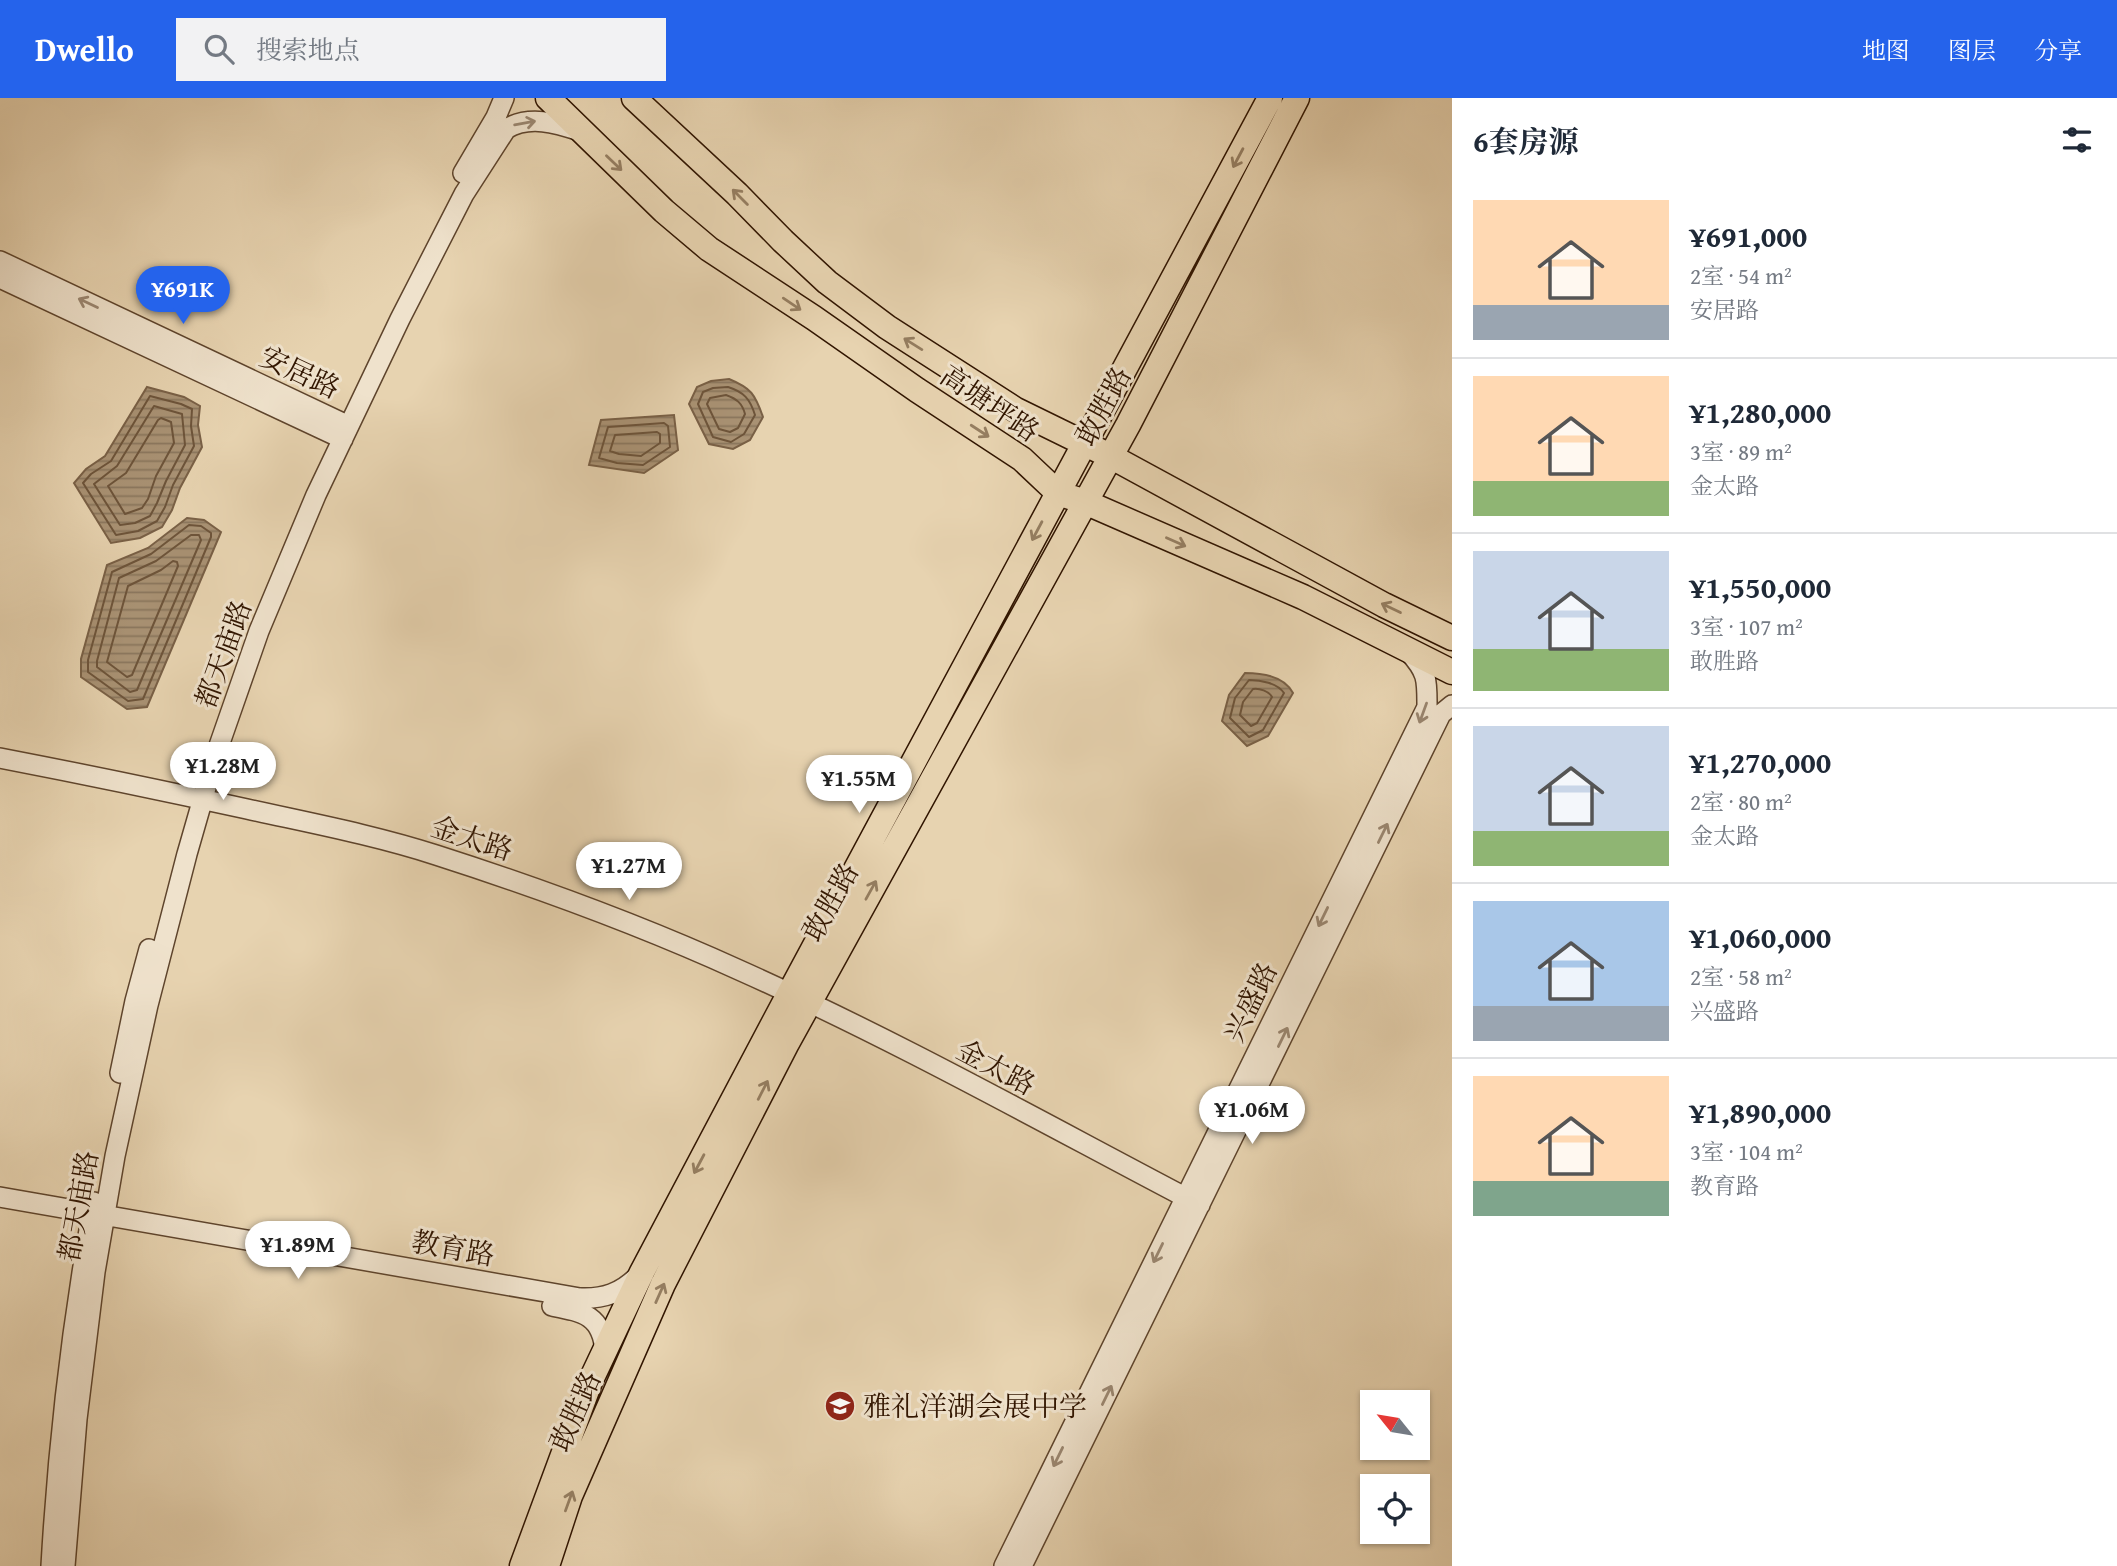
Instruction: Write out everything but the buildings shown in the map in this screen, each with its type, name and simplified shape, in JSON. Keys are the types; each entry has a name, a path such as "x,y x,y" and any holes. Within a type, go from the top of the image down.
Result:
{"main road":[{"name":"高塘坪路","path":"548,98 664,211 709,249 1022,458 1058,493 1085,502 1303,597 1452,672"},
{"name":"高塘坪路","path":"634,98 827,282 887,327 1016,410 1111,456 1384,605 1452,638"},
{"name":"敢胜路","path":"547,1566 570,1496 663,1284 796,1003 1058,493 1270,98"},
{"name":"敢胜路","path":"523,1566 590,1382 642,1272 1111,456 1297,98"}],"street":[{"name":"都天庙路","path":"51,1566 63,1415 82,1268 115,1156 196,804 259,631 341,430 454,188 496,117 504,98"},
{"name":"都天庙路","path":"341,430 464,194 506,129 515,124 538,121 582,131"},
{"name":"安居路","path":"0,261 341,430"},
{"name":"安居路","path":"0,278 341,430"},
{"path":"1424,624 1452,624"},
{"name":"兴盛路","path":"1022,1566 1427,707 1426,676 1409,651"},
{"name":"兴盛路","path":"1004,1566 1441,714 1452,705"},
{"name":"金太路","path":"0,758 196,804"},
{"name":"金太路","path":"0,772 344,830 432,854 534,888 650,932 739,970 796,1003 1190,1207"},
{"name":"教育路","path":"0,1197 97,1220 584,1313 594,1319 604,1339 605,1351"},
{"name":"教育路","path":"0,1208 97,1220 580,1298 595,1299 621,1291 642,1272"},
{"name":"都天庙路","path":"65,1566 77,1419 95,1272 97,1220"}],"water":[{"path":"729,379 751,393 763,417 750,440 733,449 709,444 689,404 697,387 711,381"},
{"path":"147,387 184,397 200,406 198,425 202,447 162,527 140,538 111,543 74,483 86,469 105,456"},
{"path":"674,415 678,450 644,473 589,465 601,420"},
{"path":"187,518 204,520 221,532 147,707 127,709 81,677 81,659 107,565 148,548"},
{"path":"1245,673 1279,679 1293,693 1268,736 1247,746 1222,721 1229,695"}],"place":[{"name":"雅礼洋湖会展中学","path":"840,1406"}]}
